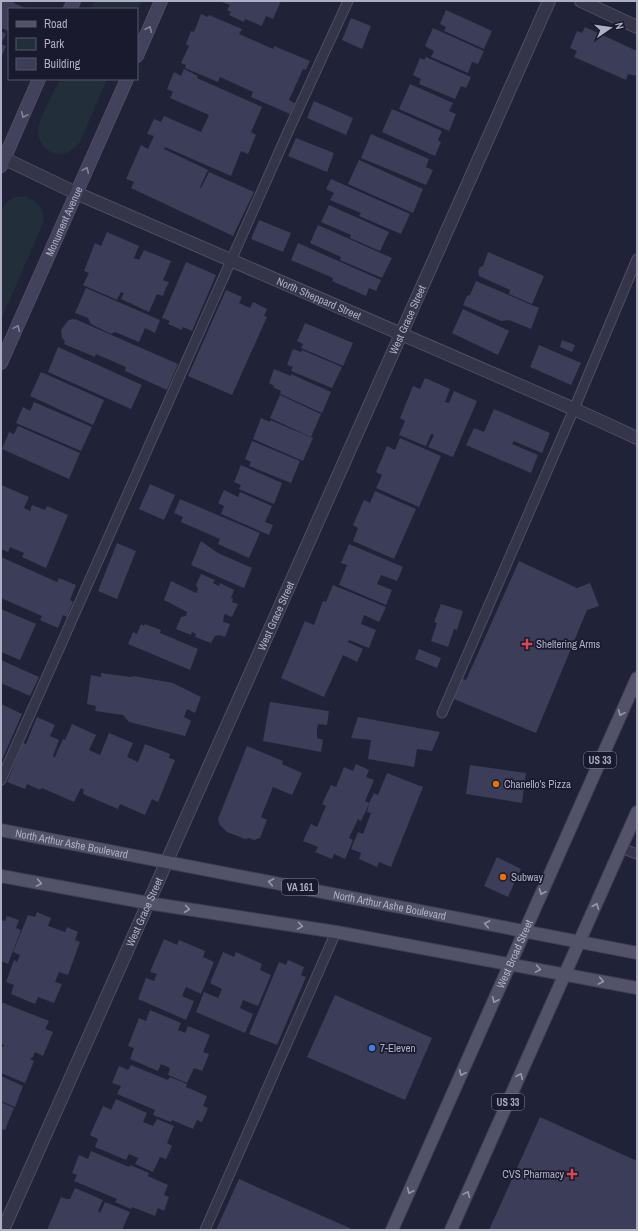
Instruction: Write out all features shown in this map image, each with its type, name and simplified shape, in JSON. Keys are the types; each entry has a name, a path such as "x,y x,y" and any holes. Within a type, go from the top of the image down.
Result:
{"main road":[{"name":"West Broad Street","path":"392,1230 637,678"},
{"name":"US 33","path":"452,1230 637,812"},
{"name":"North Arthur Ashe Boulevard","path":"1,830 637,953"},
{"path":"1,876 148,903 336,932 637,988"}],"street":[{"path":"138,54 161,1"},
{"name":"West Grace Street","path":"3,1230 548,1"},
{"path":"581,1 637,27"},
{"path":"2,161 39,80"},
{"name":"Monument Avenue","path":"1,363 127,80"},
{"name":"North Sheppard Street","path":"2,161 574,409 637,438"}],"lane":[{"path":"1,780 287,134 348,1"},
{"path":"442,713 574,409 637,259"},
{"path":"621,848 637,854"},
{"path":"206,1230 336,932"}],"green space":[{"path":"95,1 142,1 138,10 138,8 92,8"},
{"path":"60,80 107,80 80,142 70,151 63,154 52,153 46,149 41,143 38,135 39,126"},
{"path":"24,196 36,202 41,208 44,221 1,320 1,212 7,202 16,197"}],"building":[{"path":"1,1 15,1 14,3 25,8 8,8 8,31 1,28"},
{"path":"219,1 281,1 273,19 266,16 262,26 245,19 244,22 229,15 231,12 227,10 230,5"},
{"path":"446,10 492,31 484,49 444,31 446,27 440,24"},
{"path":"201,14 208,17 209,15 242,29 239,34 273,49 274,46 310,61 306,70 303,69 289,100 295,103 290,114 251,97 253,92 220,77 218,82 185,68 186,65 181,63 189,46 186,44 191,31 194,32"},
{"path":"351,18 371,26 362,49 342,40"},
{"path":"585,27 637,51 637,71 635,76 628,74 626,80 574,57 577,51 570,48 577,31 582,33"},
{"path":"433,28 484,51 478,64 472,62 468,73 431,57 434,51 425,46"},
{"path":"1,31 6,34 1,44"},
{"path":"1,44 6,46 1,58"},
{"path":"426,57 471,77 466,88 461,86 455,99 419,84 421,79 413,75 420,58 424,60"},
{"path":"184,69 198,76 197,78 262,107 251,132 256,135 248,154 241,151 231,176 165,147 164,149 208,170 200,187 201,188 209,172 254,192 233,236 131,188 134,182 126,179 141,145 148,149 154,136 147,134 154,119 161,122 164,116 201,132 209,115 170,98 173,92 167,89 174,72 181,76"},
{"path":"410,84 453,103 449,111 456,114 449,131 399,109"},
{"path":"314,101 353,118 346,135 307,118"},
{"path":"392,109 442,131 438,140 441,142 435,156 382,132"},
{"path":"371,134 429,159 426,167 433,170 426,185 361,158"},
{"path":"296,138 334,153 327,172 288,156"},
{"path":"359,160 423,189 413,213 348,184"},
{"path":"331,179 410,214 401,234 359,216 361,213 330,200 334,193 326,189"},
{"path":"329,205 389,232 380,251 350,238 351,235 321,222"},
{"path":"259,220 291,233 283,252 251,239"},
{"path":"318,225 392,258 382,278 340,260 341,257 310,243"},
{"path":"107,232 139,246 134,258 139,260 144,250 171,261 163,280 169,282 163,296 157,294 149,312 121,299 124,293 121,292 117,300 83,285 89,273 84,271 95,243 101,246"},
{"path":"298,243 381,280 376,291 369,288 366,296 332,281 333,278 291,260"},
{"path":"488,252 544,276 532,304 509,294 510,290 479,276 478,271 480,267 483,266"},
{"path":"186,262 216,275 192,331 183,327 182,330 168,324 170,321 162,318"},
{"path":"476,281 539,308 531,329 509,320 501,321 463,305 467,296 470,295"},
{"path":"86,288 160,320 155,333 145,328 139,342 115,332 111,334 91,324 88,318 75,313"},
{"path":"226,290 242,297 239,303 250,308 253,302 267,309 264,316 267,317 232,395 188,376"},
{"path":"463,309 509,331 498,355 452,333"},
{"path":"73,319 178,364 167,390 125,371 126,367 96,354 95,357 64,344 65,341 62,338 61,330 69,320"},
{"path":"305,323 353,343 343,366 301,348 303,344 297,341"},
{"path":"562,340 575,345 572,352 560,347"},
{"path":"539,345 581,363 571,385 530,367"},
{"path":"58,347 142,385 131,409 48,372"},
{"path":"293,349 301,352 302,350 342,367 332,388 291,371 293,367 287,365"},
{"path":"274,369 291,376 291,374 331,392 322,413 280,394 281,391 269,383"},
{"path":"41,372 104,400 93,425 30,396"},
{"path":"425,378 450,389 445,402 449,403 454,391 477,401 453,457 428,447 434,435 431,434 426,446 399,435 405,421 400,418 413,386 420,389"},
{"path":"280,395 321,414 311,437 270,418"},
{"path":"34,402 92,427 81,451 16,423 23,407 30,411"},
{"path":"494,409 550,433 542,453 514,441 512,444 538,455 531,473 466,445 474,428 484,432"},
{"path":"261,418 270,422 270,420 313,438 303,461 253,439"},
{"path":"18,426 80,453 69,479 2,449 9,432 14,434"},
{"path":"400,438 441,456 419,507 376,488 382,475 376,472 387,446 395,450"},
{"path":"252,441 300,461 291,483 249,466 251,462 245,459"},
{"path":"241,465 282,483 274,504 239,489 241,485 234,482"},
{"path":"150,484 175,495 164,520 139,509"},
{"path":"1,485 29,497 24,508 30,511 32,505 45,510 47,506 68,515 46,568 22,557 24,553 10,547 8,552 1,549"},
{"path":"224,490 238,497 240,492 272,506 265,522 273,525 269,535 221,514 224,506 218,503"},
{"path":"375,491 416,509 394,559 353,541 358,528 353,525 364,500 370,503"},
{"path":"180,499 260,533 249,558 218,544 220,539 181,522 183,517 174,513"},
{"path":"201,541 218,553 252,568 244,588 191,565"},
{"path":"117,543 136,551 117,599 98,591"},
{"path":"349,544 403,567 397,581 381,575 377,584 392,590 386,605 339,585 347,565 341,563"},
{"path":"1,557 57,582 59,578 76,585 70,600 73,602 67,617 63,615 58,628 40,620 42,616 1,598"},
{"name":"Sheltering Arms","path":"519,561 577,588 590,583 599,606 587,610 536,733 454,699 462,679 466,680"},
{"path":"201,574 215,580 213,583 219,586 220,583 234,590 231,598 233,599 232,602 238,604 232,617 225,614 224,616 223,622 230,624 225,637 219,635 215,636 211,643 195,637 196,634 192,632 191,635 176,629 181,617 186,616 187,612 164,600 171,581 196,593 198,589 196,585"},
{"path":"333,585 386,607 379,622 364,615 361,624 376,630 369,648 349,640 348,642 363,649 357,662 343,655 324,697 281,678 305,621 314,625 323,601 326,602"},
{"path":"441,604 463,611 457,630 454,629 448,647 431,641 437,623 434,622"},
{"path":"1,609 36,624 20,660 1,652"},
{"path":"141,624 161,630 160,633 198,649 190,670 128,644 133,632 137,634"},
{"path":"419,649 441,658 437,668 415,659"},
{"path":"1,660 39,677 30,696 1,683"},
{"path":"101,673 131,677 134,676 173,683 201,697 195,713 187,709 184,717 191,721 185,736 129,722 123,715 95,711 96,706 87,704 91,675 101,677"},
{"path":"270,702 329,711 327,725 318,724 317,738 323,740 321,752 263,741"},
{"path":"1,704 22,714 1,762"},
{"path":"37,717 55,725 50,736 59,740 53,756 55,757 72,724 96,735 89,750 100,755 109,733 133,743 127,757 138,762 145,744 170,754 169,758 175,760 158,802 152,799 145,815 120,804 118,809 83,794 84,790 81,788 74,802 42,788 40,790 27,784 25,789 7,782 23,743 26,744"},
{"path":"358,717 440,732 432,751 417,749 414,767 368,759 371,740 351,738"},
{"path":"247,746 283,761 282,764 302,773 292,795 273,787 261,817 267,820 260,838 254,840 249,838 245,839 227,832 220,825 218,819"},
{"path":"356,764 369,770 366,777 374,780 365,801 369,803 374,793 378,795 387,773 423,787 391,867 379,862 377,867 359,859 361,853 351,849 358,832 363,834 371,813 367,812 369,804 361,821 358,819 349,838 353,840 345,859 334,854 332,859 315,852 318,847 303,841 311,824 317,827 326,806 322,804 331,785 336,787 344,767 353,771"},
{"name":"Chanello's Pizza","path":"470,765 526,773 522,803 466,794"},
{"name":"Subway","path":"497,857 521,869 508,897 484,886"},
{"path":"37,912 51,918 48,926 65,932 67,927 78,932 75,940 80,942 68,975 59,972 55,982 62,984 54,1003 38,997 35,1004 11,994 14,985 6,982 14,960 17,962 20,955 13,952 28,915 35,917"},
{"path":"7,916 19,920 16,928 21,930 8,964 1,961 1,920 5,921"},
{"path":"164,939 177,945 179,940 205,951 203,957 214,962 201,994 186,987 182,996 194,1001 186,1020 138,999 146,978 154,981 157,974 150,972"},
{"path":"223,952 234,957 236,952 262,964 260,970 271,975 258,1006 243,1000 240,1008 253,1014 245,1033 196,1012 204,992 218,998 222,989 210,983"},
{"path":"288,960 304,967 301,975 306,977 277,1045 249,1034 279,962 286,965"},
{"path":"335,995 432,1038 405,1100 307,1057"},
{"path":"1,1002 49,1021 45,1029 53,1032 43,1056 35,1052 33,1057 30,1059 34,1061 25,1083 1,1073 1,1047 4,1045 1,1043"},
{"path":"150,1010 181,1023 178,1030 185,1033 188,1026 210,1035 203,1052 209,1054 202,1071 194,1068 187,1083 168,1075 170,1068 161,1064 158,1071 130,1059 134,1048 128,1046 139,1018 146,1021"},
{"path":"131,1065 168,1080 170,1077 187,1084 186,1087 207,1096 203,1106 208,1108 202,1122 197,1120 193,1129 172,1120 171,1122 153,1115 155,1110 117,1094 121,1086 112,1083 119,1066 128,1070"},
{"path":"1,1076 23,1086 15,1107 1,1101"},
{"path":"116,1099 147,1113 143,1122 153,1126 157,1119 174,1126 167,1143 172,1146 166,1159 160,1157 153,1172 135,1164 138,1158 129,1154 126,1160 95,1147 98,1139 90,1135 103,1106 111,1110"},
{"path":"1,1102 14,1108 5,1130 1,1129"},
{"name":"CVS Pharmacy","path":"540,1117 637,1161 637,1230 489,1230"},
{"path":"91,1151 129,1167 130,1165 149,1173 148,1176 168,1185 164,1195 169,1197 164,1211 158,1208 155,1216 132,1207 131,1209 115,1202 117,1199 74,1181 77,1175 72,1173 79,1155 88,1159"},
{"path":"239,1179 354,1230 216,1230"},
{"path":"75,1188 103,1200 98,1211 100,1213 105,1202 130,1212 122,1230 47,1230 61,1197 70,1199"}],"place":[{"name":"Sheltering Arms","path":"527,644"},
{"name":"Chanello's Pizza","path":"496,784"},
{"name":"Subway","path":"503,877"},
{"name":"7-Eleven","path":"372,1048"},
{"name":"CVS Pharmacy","path":"572,1174"}]}
